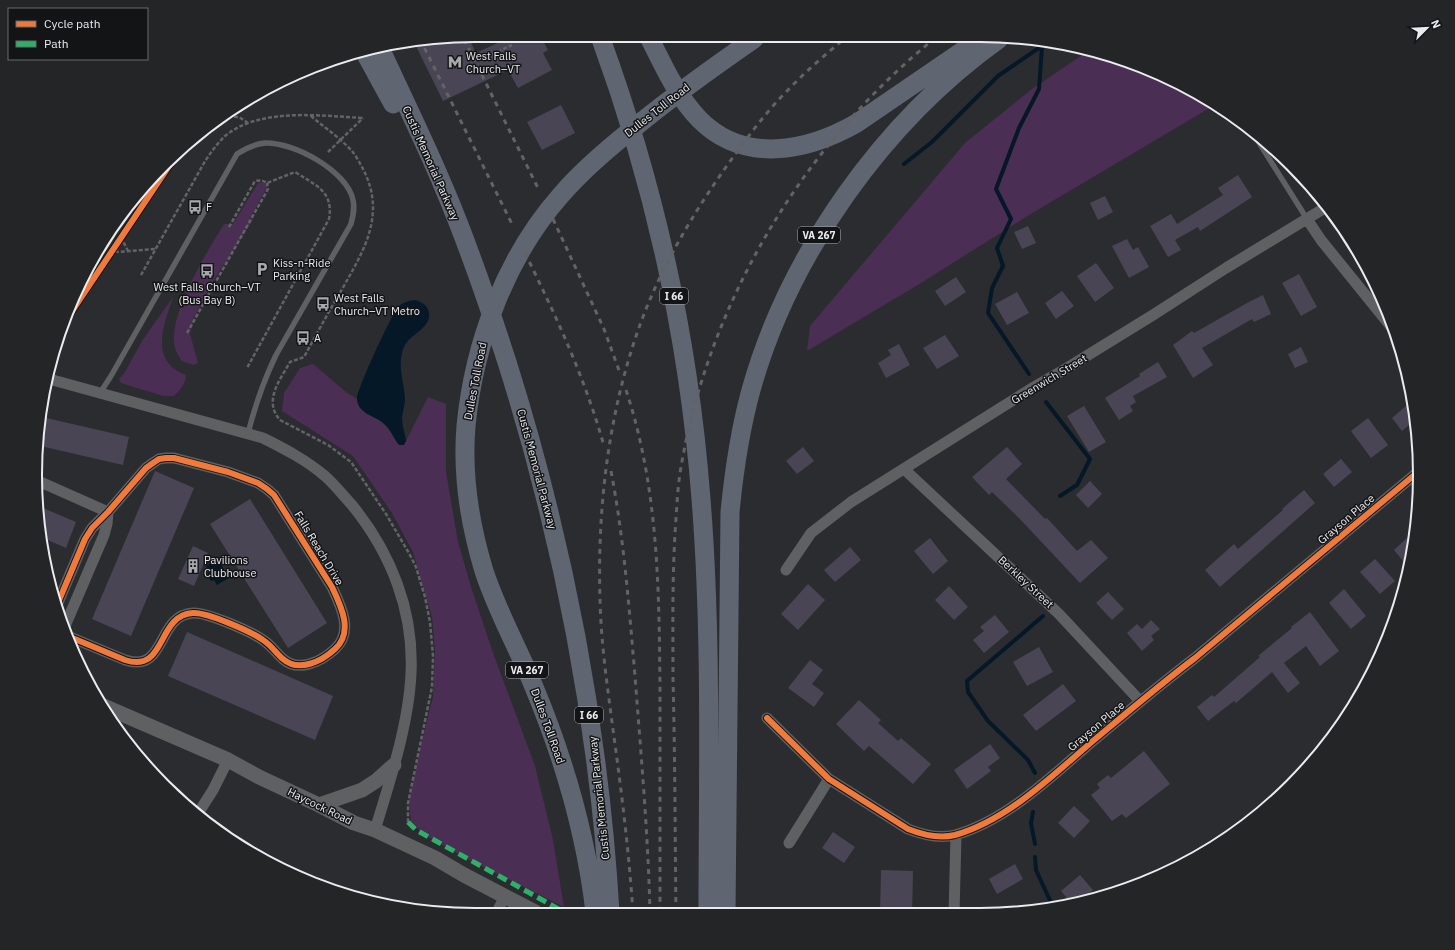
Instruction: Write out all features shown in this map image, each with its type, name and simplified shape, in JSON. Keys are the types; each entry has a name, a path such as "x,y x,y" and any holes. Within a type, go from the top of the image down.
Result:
{"highway":[{"name":"I 66","path":"602,42 615,76 660,231 678,316 695,430 701,498 708,616 708,908"},
{"path":"652,42 673,85 699,119 709,128 732,141 755,148 766,149 789,148 804,145 843,131 976,42"},
{"name":"Dulles Toll Road","path":"594,908 585,849 574,802 560,757 535,689 490,589 481,558 474,529 468,491 466,428 469,404 478,358 493,308 514,265 537,226 562,193 595,161 629,132 706,72 750,42"},
{"name":"VA 267","path":"726,908 730,512 738,450 752,389 767,343 796,278 819,235 847,194 878,155 919,108 946,82 995,43"},
{"name":"Custis Memorial Parkway","path":"382,52 444,188 488,306 515,388 539,472 572,614 584,685 597,769 610,908"},
{"path":"367,56 411,139 455,245 488,306"}],"main road":[{"name":"Haycock Road","path":"111,709 228,760 259,777 354,823 375,830 435,858 528,908"},
{"path":"319,805 362,790 376,781 394,765"}],"street":[{"name":"Greenwich Street","path":"786,570 811,533 851,502 1030,389 1152,316 1226,268 1323,210"},
{"path":"1307,220 1320,240 1383,317"},
{"path":"53,380 99,394 248,433 284,448 325,476 361,516 380,545 392,570 407,617 411,644 411,665 407,709 394,765 375,830"},
{"name":"Falls Reach Drive","path":"60,598 90,531 146,468 159,459 174,458 214,468 258,483 268,489 274,495 326,576 339,602 345,626 341,642 328,655 309,664 300,666 284,660 269,645 257,636 204,613 194,612 179,616 169,626 155,653 150,658 138,662 125,660 74,639"},
{"name":"Berkley Street","path":"904,469 1059,614 1140,701"},
{"name":"Grayson Place","path":"766,718 830,779 908,829 934,837 956,835 1001,814 1040,787 1140,701 1195,658 1413,476"},
{"path":"42,483 108,512 104,535 68,622"},
{"path":"200,810 213,790 228,760"},
{"path":"789,843 830,779"},
{"path":"954,908 956,835"},
{"path":"499,908 505,896"}],"lane":[{"path":"99,394 111,376 237,154 253,145 266,143 283,146 316,159 344,182 350,190 354,212 351,224 276,355 256,404 248,433"},
{"path":"1261,145 1307,220"}],"path":[{"path":"487,57 512,45"},
{"path":"309,113 353,152 367,177 371,190 373,206 371,229 362,252 304,357 290,362 272,396 272,403 276,416 280,420 328,445 351,462"},
{"path":"141,275 204,163 213,150 227,135 256,120 280,116 309,113 363,118 328,152"},
{"path":"232,117 239,117 248,123"},
{"path":"246,368 331,213 330,203 326,194 319,187 295,172 267,183"},
{"path":"229,227 255,182 263,180 267,183"},
{"path":"187,333 268,189 267,183"},
{"path":"107,257 125,231"},
{"path":"116,244 119,252 156,249"},
{"path":"116,244 128,251"}],"shaded area":[{"path":"1083,55 1119,65 1146,75 1172,87 1210,108 1029,215 921,283 807,351 810,326 965,143 1032,89"},
{"path":"258,183 266,183 267,187 250,218 253,220 215,278 193,319 190,334 198,363 193,365 182,361 175,348 174,334 177,319 190,284 224,224 233,224"},
{"path":"173,297 163,330 163,352 167,361 174,369 186,375 182,387 174,396 163,396 121,383 119,379 125,372 142,341"},
{"path":"313,364 346,392 357,399 367,414 382,421 391,432 406,441 428,397 446,404 446,472 458,542 493,653 535,766 553,840 564,907 471,861 425,835 411,821 409,800 433,697 435,650 432,617 413,552 392,513 353,456 282,411 284,393 300,368"}],"water":[{"path":"415,300 421,302 427,308 429,317 425,325 408,341 402,351 401,372 405,399 402,420 406,441 404,445 399,445 386,425 363,411 358,404 357,399 368,368 394,313 402,304"},
{"path":"218,559 229,578 217,585 214,580 211,581 207,574 210,572 206,566"}],"building":[{"path":"471,42 476,53 500,42 544,42 548,50 543,53 552,70 518,88 508,70 443,101 416,46"},
{"path":"561,105 575,133 542,150 527,122"},
{"path":"1238,175 1252,197 1200,231 1198,227 1175,240 1181,250 1168,257 1150,226 1171,214 1177,224 1223,195 1218,188"},
{"path":"1105,196 1113,212 1098,220 1090,203"},
{"path":"1028,226 1036,243 1022,249 1014,232"},
{"path":"1127,239 1133,250 1138,247 1149,267 1129,278 1112,246"},
{"path":"1096,263 1114,288 1095,302 1077,276"},
{"path":"1299,274 1317,307 1301,316 1282,283"},
{"path":"956,277 966,292 945,306 935,291"},
{"path":"1062,291 1074,306 1056,319 1045,303"},
{"path":"1017,292 1029,313 1007,325 995,304"},
{"path":"1263,295 1271,314 1254,322 1252,319 1202,348 1213,365 1193,378 1173,345 1192,331 1194,333"},
{"path":"945,335 959,356 937,369 923,348"},
{"path":"899,344 910,365 886,378 878,363 891,355 888,350"},
{"path":"1301,347 1308,362 1295,368 1288,354"},
{"path":"1158,362 1167,377 1133,396 1136,402 1130,406 1133,411 1119,420 1105,398 1140,376 1139,374"},
{"path":"1407,405 1410,425 1402,431 1392,418"},
{"path":"1084,406 1106,442 1089,452 1067,416"},
{"path":"46,418 129,437 123,465 43,447"},
{"path":"1368,418 1388,445 1371,458 1351,431"},
{"path":"803,447 814,461 797,474 786,461"},
{"path":"1007,447 1022,464 1006,479 1045,519 1047,518 1077,551 1091,540 1108,558 1080,583 1019,518 992,492 989,495 972,477"},
{"path":"1341,459 1352,472 1334,487 1323,474"},
{"path":"155,471 194,488 131,636 92,619"},
{"path":"1090,481 1102,494 1088,508 1076,495"},
{"path":"1304,490 1315,503 1220,587 1205,570 1234,544 1238,549"},
{"path":"250,499 327,623 288,648 210,524"},
{"path":"44,508 76,522 66,548 47,540"},
{"path":"1408,537 1404,562 1394,550"},
{"path":"930,538 948,561 933,574 914,551"},
{"name":"Pavilions Clubhouse","path":"193,546 208,553 194,586 178,579"},
{"path":"850,547 861,560 835,582 824,570"},
{"path":"1375,559 1395,581 1380,594 1360,572"},
{"path":"808,584 825,600 798,630 781,614"},
{"path":"949,586 968,607 954,620 935,600"},
{"path":"1344,589 1366,616 1351,629 1329,603"},
{"path":"1108,592 1124,609 1112,620 1096,603"},
{"path":"1310,612 1339,651 1320,666 1306,646 1284,663 1300,683 1288,693 1272,672 1236,703 1234,701 1208,721 1197,707 1212,695 1214,697 1260,657 1258,656"},
{"path":"995,615 1009,632 984,653 973,640 984,631 980,627"},
{"path":"1151,620 1160,629 1151,636 1154,640 1142,651 1127,633 1137,624 1142,629"},
{"path":"187,632 333,696 315,740 168,676"},
{"path":"1039,647 1053,672 1027,686 1013,662"},
{"path":"810,660 823,670 812,684 824,693 814,707 788,688"},
{"path":"1063,684 1076,701 1036,731 1023,715"},
{"path":"859,700 881,720 878,723 898,741 901,738 931,764 913,784 869,746 864,751 836,724"},
{"path":"990,744 1000,758 988,767 991,771 967,789 954,770"},
{"path":"1144,751 1170,784 1126,818 1122,814 1112,821 1091,795 1100,788 1097,784 1108,775 1111,778"},
{"path":"1074,806 1090,821 1074,838 1058,823"},
{"path":"833,832 855,847 844,863 822,848"},
{"path":"1015,864 1023,879 997,894 989,879"},
{"path":"881,870 913,871 912,908 880,908"},
{"path":"1080,875 1093,890 1088,894 1068,899 1061,891"}],"waterway":[{"path":"904,164 932,142 998,76 1041,47"},
{"path":"1029,374 988,313 992,288 1003,266 997,248 1011,219 996,189 1019,128 1039,89 1042,47"},
{"path":"1046,402 1090,459 1077,485 1060,496"},
{"path":"1035,773 1028,760 988,721 968,692 967,681 1043,616"},
{"path":"1033,812 1031,823 1035,844"},
{"path":"1035,857 1036,870 1051,902"}],"railway":[{"path":"466,42 538,188"},
{"path":"633,908 625,824 603,651 600,599 601,526 604,489 608,452 623,379 646,309 655,287 701,204 728,164 782,96 822,57 840,42"},
{"path":"676,908 673,678 674,559 680,473 695,405 714,345 739,286 769,230 804,177 844,127 887,81 931,42"},
{"path":"423,45 513,226"},
{"path":"553,219 604,329 620,373"},
{"path":"525,253 548,300 579,372 604,446"},
{"path":"626,390 637,426 645,463 655,536 659,611 660,908"},
{"path":"611,471 623,548 631,624 648,853 650,908"}],"marked path":[{"path":"408,822 416,830 557,908"}],"cycle path":[{"path":"79,301 162,176"},
{"path":"60,598 85,539 92,528 146,468 159,459 174,458 228,472 258,483 274,495 332,587 342,610 345,627 341,642 335,649 324,658 310,664 303,665 289,663 266,642 249,632 218,619 193,613 181,616 173,623 166,632 155,652 148,659 138,662 125,660 74,639"},
{"path":"767,718 829,779 908,829 925,835 943,837 973,829 991,820 1026,798 1127,712 1195,658 1413,476"}],"place":[{"name":"West Falls Church–VT","path":"455,62"},
{"name":"F","path":"195,207"},
{"name":"Kiss-n-Ride Parking","path":"262,269"},
{"name":"West Falls Church–VT (Bus Bay B)","path":"207,271"},
{"name":"West Falls Church–VT Metro","path":"323,304"},
{"name":"A","path":"303,338"},
{"name":"Pavilions Clubhouse","path":"193,566"}]}
